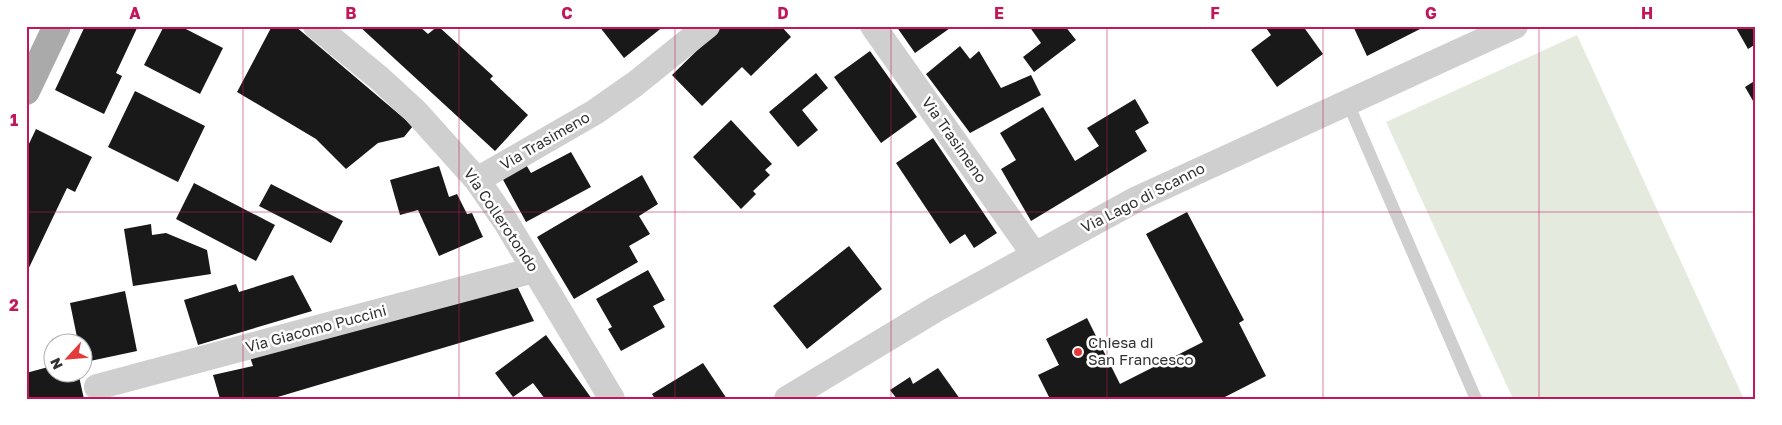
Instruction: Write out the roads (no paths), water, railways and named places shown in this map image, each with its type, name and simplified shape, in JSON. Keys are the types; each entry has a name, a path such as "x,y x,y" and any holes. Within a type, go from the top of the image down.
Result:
{"main road":[{"path":"26,91 57,26"}],"street":[{"name":"Via Collerotondo","path":"316,26 408,104 477,180 612,399"},
{"name":"Via Trasimeno","path":"873,26 1034,254"},
{"name":"Via Lago di Scanno","path":"787,399 936,309 1137,199 1347,101 1477,34 1515,26"},
{"name":"Via Trasimeno","path":"477,180 595,112 642,79 702,28"},
{"name":"Via Giacomo Puccini","path":"97,388 534,270"}],"lane":[{"path":"1347,101 1476,399"}],"place":[{"name":"Chiesa di San Francesco","path":"1078,352"}]}
